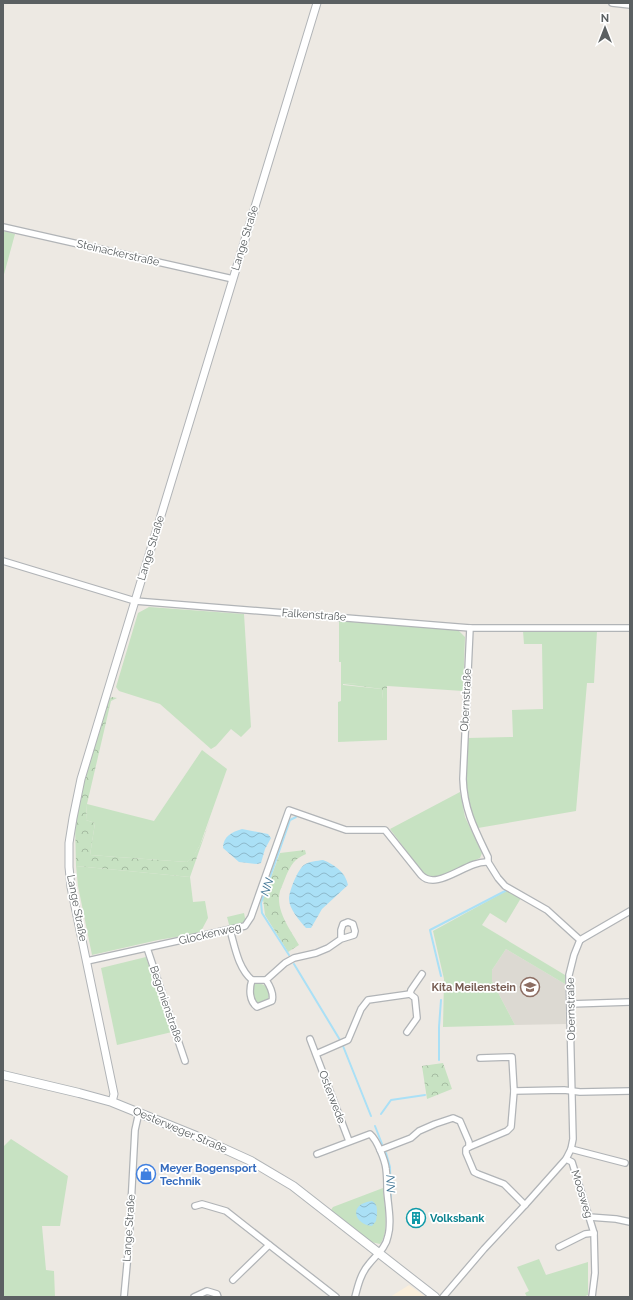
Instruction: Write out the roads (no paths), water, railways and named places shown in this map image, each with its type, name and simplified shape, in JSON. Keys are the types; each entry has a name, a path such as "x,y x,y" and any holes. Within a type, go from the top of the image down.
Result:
{"main road":[{"name":"Oesterweger Straße","path":"3,1075 112,1102 196,1136 251,1161 272,1172 293,1186 435,1297"}],"street":[{"name":"Lange Straße","path":"112,1102 114,1094 71,887 69,867 72,818 82,779 135,601 317,3"},
{"path":"612,3 630,5"},
{"name":"Steinackerstraße","path":"3,228 233,279"},
{"name":"Falkenstraße","path":"3,562 135,601 470,628 630,628"},
{"name":"Obernstraße","path":"443,1297 484,1249 566,1159 571,1149 573,1139 569,975 574,955 580,940 547,910 505,886 488,862 488,857 469,815 464,796 463,754 470,628"},
{"name":"Glockenweg","path":"87,961 245,926 251,917 289,810 346,830 385,830 421,875 429,881 438,880 472,865 488,862"},
{"path":"580,940 630,911"},
{"path":"230,930 242,968 246,975 252,980 266,980 285,963 294,958 316,953 328,948 341,938"},
{"name":"Begonienstraße","path":"147,948 185,1060"},
{"path":"410,994 411,990 422,974"},
{"path":"252,980 250,993 254,1004 257,1006 272,1001 273,997 266,980"},
{"path":"316,1054 348,1040 361,1009 368,1000 410,994 415,998 416,1018 407,1032"},
{"path":"570,1004 630,1002"},
{"name":"Osterwede","path":"310,1039 349,1141"},
{"path":"480,1058 512,1057 514,1091 511,1127 507,1132 469,1147 466,1149 466,1154 474,1172 504,1184 525,1205"},
{"path":"514,1091 630,1091"},
{"name":"Lange Straße","path":"124,1297 129,1243 135,1130 139,1112"},
{"path":"380,1150 411,1138 419,1131 453,1118 460,1121 469,1142 469,1147"},
{"path":"316,1154 370,1134 373,1136 380,1150 386,1168 389,1222 388,1237 379,1253 369,1263 363,1273 358,1283 355,1297"},
{"path":"571,1149 625,1163"},
{"name":"Moosweg","path":"566,1159 572,1162 594,1233 595,1273 592,1297"},
{"path":"195,1206 202,1204 226,1210 336,1297"},
{"path":"589,1217 616,1219 630,1222"},
{"name":"Moosweg","path":"559,1247 585,1234 594,1233"},
{"path":"233,1280 269,1245"},
{"path":"194,1297 207,1291 217,1294 218,1297"}],"water":[{"path":"242,829 268,834 271,838 265,849 261,863 239,862 223,848 223,844 229,835"},
{"path":"323,860 331,864 342,873 348,885 322,909 311,928 306,928 295,915 289,903 290,891 294,880 304,865"},
{"path":"372,1201 377,1207 377,1213 376,1221 372,1226 361,1222 356,1214 359,1206"}],"waterway":[{"name":"NN","path":"289,955 262,913 261,903 290,820 296,817"},
{"path":"441,976 430,930 507,890"},
{"name":"NN","path":"294,964 340,1040"},
{"path":"439,1060 441,1000"},
{"name":"NN","path":"343,1046 371,1116"},
{"path":"381,1114 391,1100 425,1095"},
{"name":"NN","path":"375,1126 382,1144"},
{"name":"NN","path":"386,1153 390,1167 391,1206"}],"place":[{"name":"Kita Meilenstein","path":"530,987"},
{"name":"Meyer Bogensport Technik","path":"146,1174"},
{"name":"Volksbank","path":"416,1218"}]}
